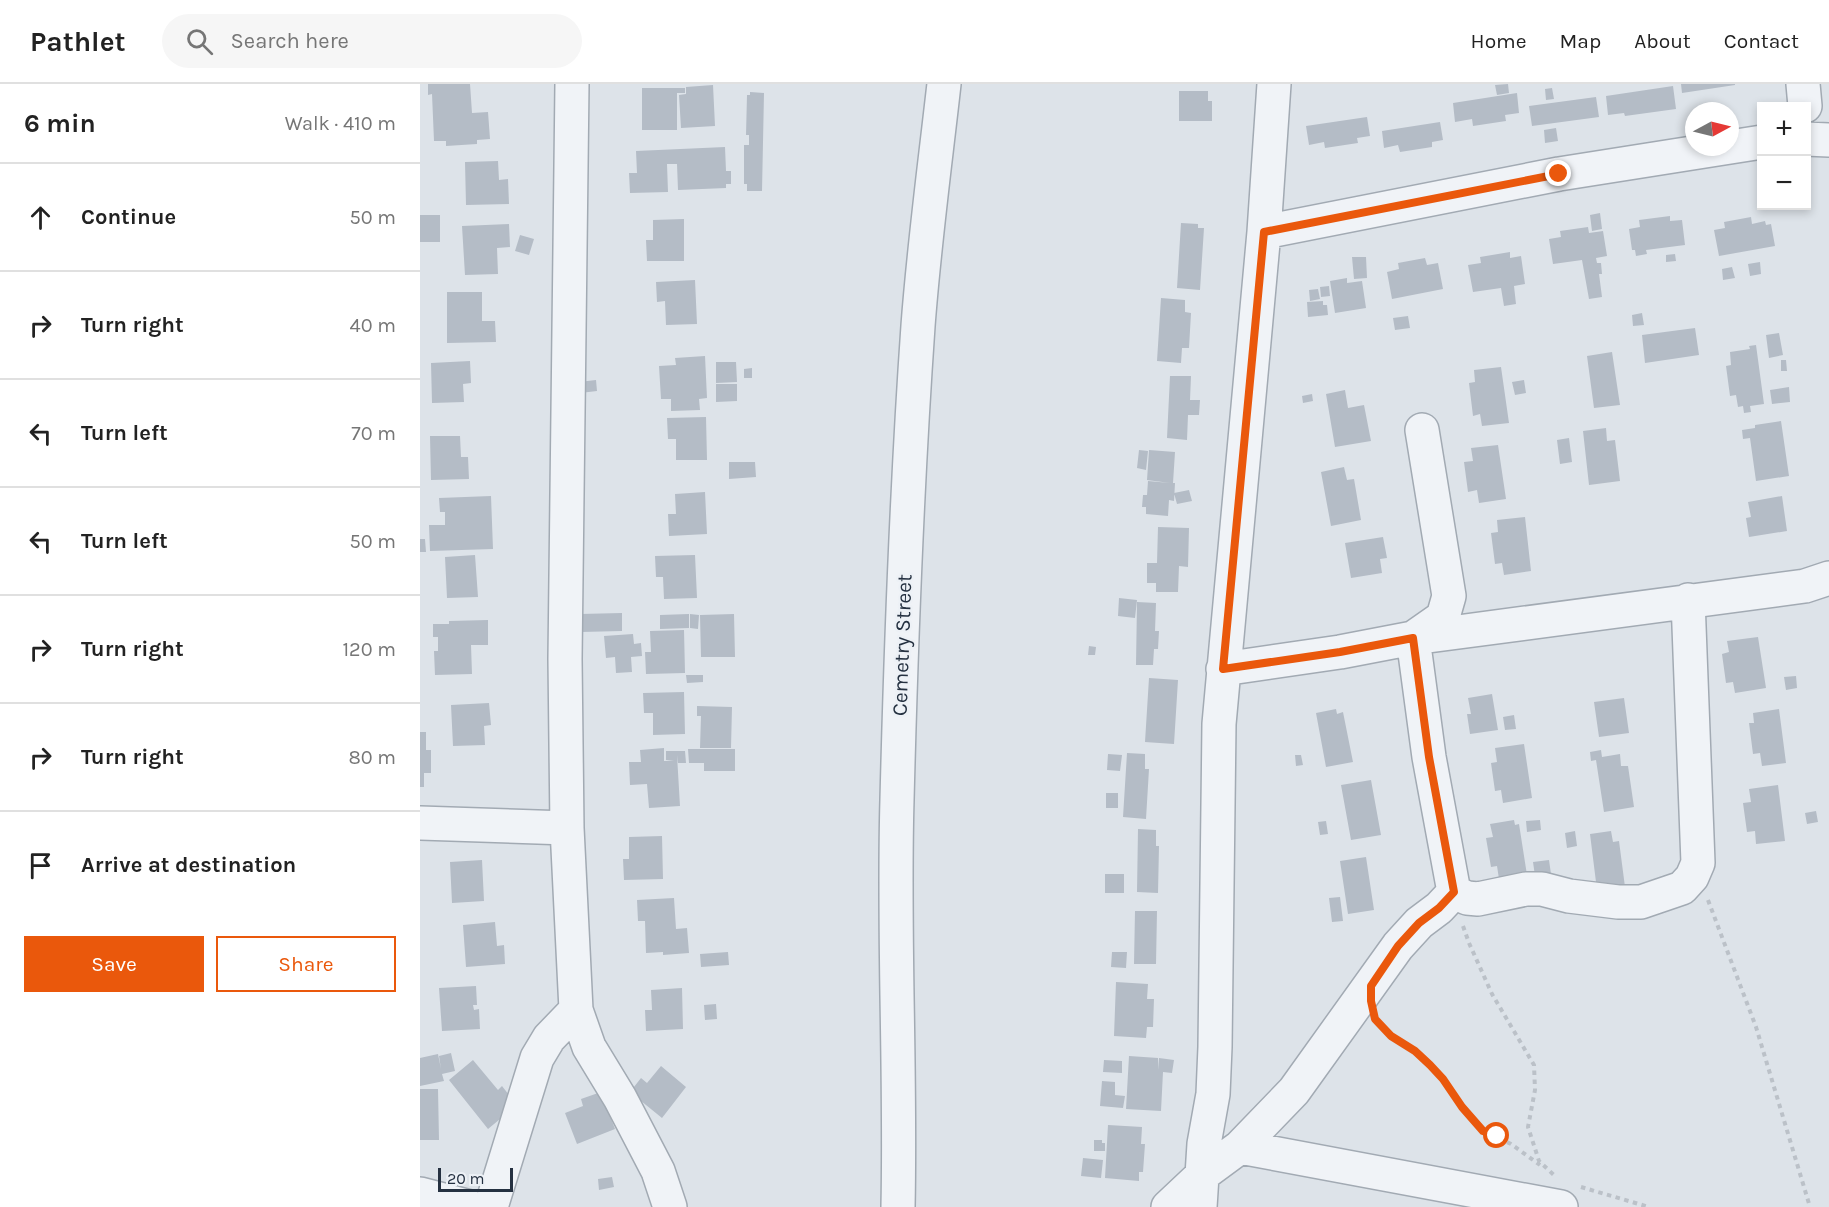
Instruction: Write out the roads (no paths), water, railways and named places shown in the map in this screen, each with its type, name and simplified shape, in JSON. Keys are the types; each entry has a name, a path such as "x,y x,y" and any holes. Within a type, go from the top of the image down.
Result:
{"street":[{"path":"572,84 565,658 567,828 576,1010 589,1047 620,1098 658,1171 670,1207"},
{"name":"Cemetry Street","path":"898,1207 895,900 909,479 919,322 944,84"},
{"path":"1201,1191 1204,1144 1213,1094 1215,1047 1217,775 1223,669 1264,232 1274,84"},
{"path":"1803,84 1805,102"},
{"path":"1811,139 1829,140"},
{"path":"1264,232 1559,174 1757,143"},
{"path":"1413,638 1443,617 1449,596 1422,430"},
{"path":"1223,669 1340,652 1413,638 1805,586 1829,578"},
{"path":"1454,892 1467,898 1478,899 1542,889 1578,897 1618,902 1641,902 1682,888 1692,877 1698,863 1688,600"},
{"path":"1413,638 1429,757 1454,892"},
{"path":"420,823 567,828"},
{"path":"1168,1207 1201,1191 1294,1091 1398,946 1419,923 1439,908 1454,892"},
{"path":"491,1207 537,1058 549,1038 576,1010"},
{"path":"1240,1147 1566,1192"},
{"path":"420,1194 470,1207"}]}
